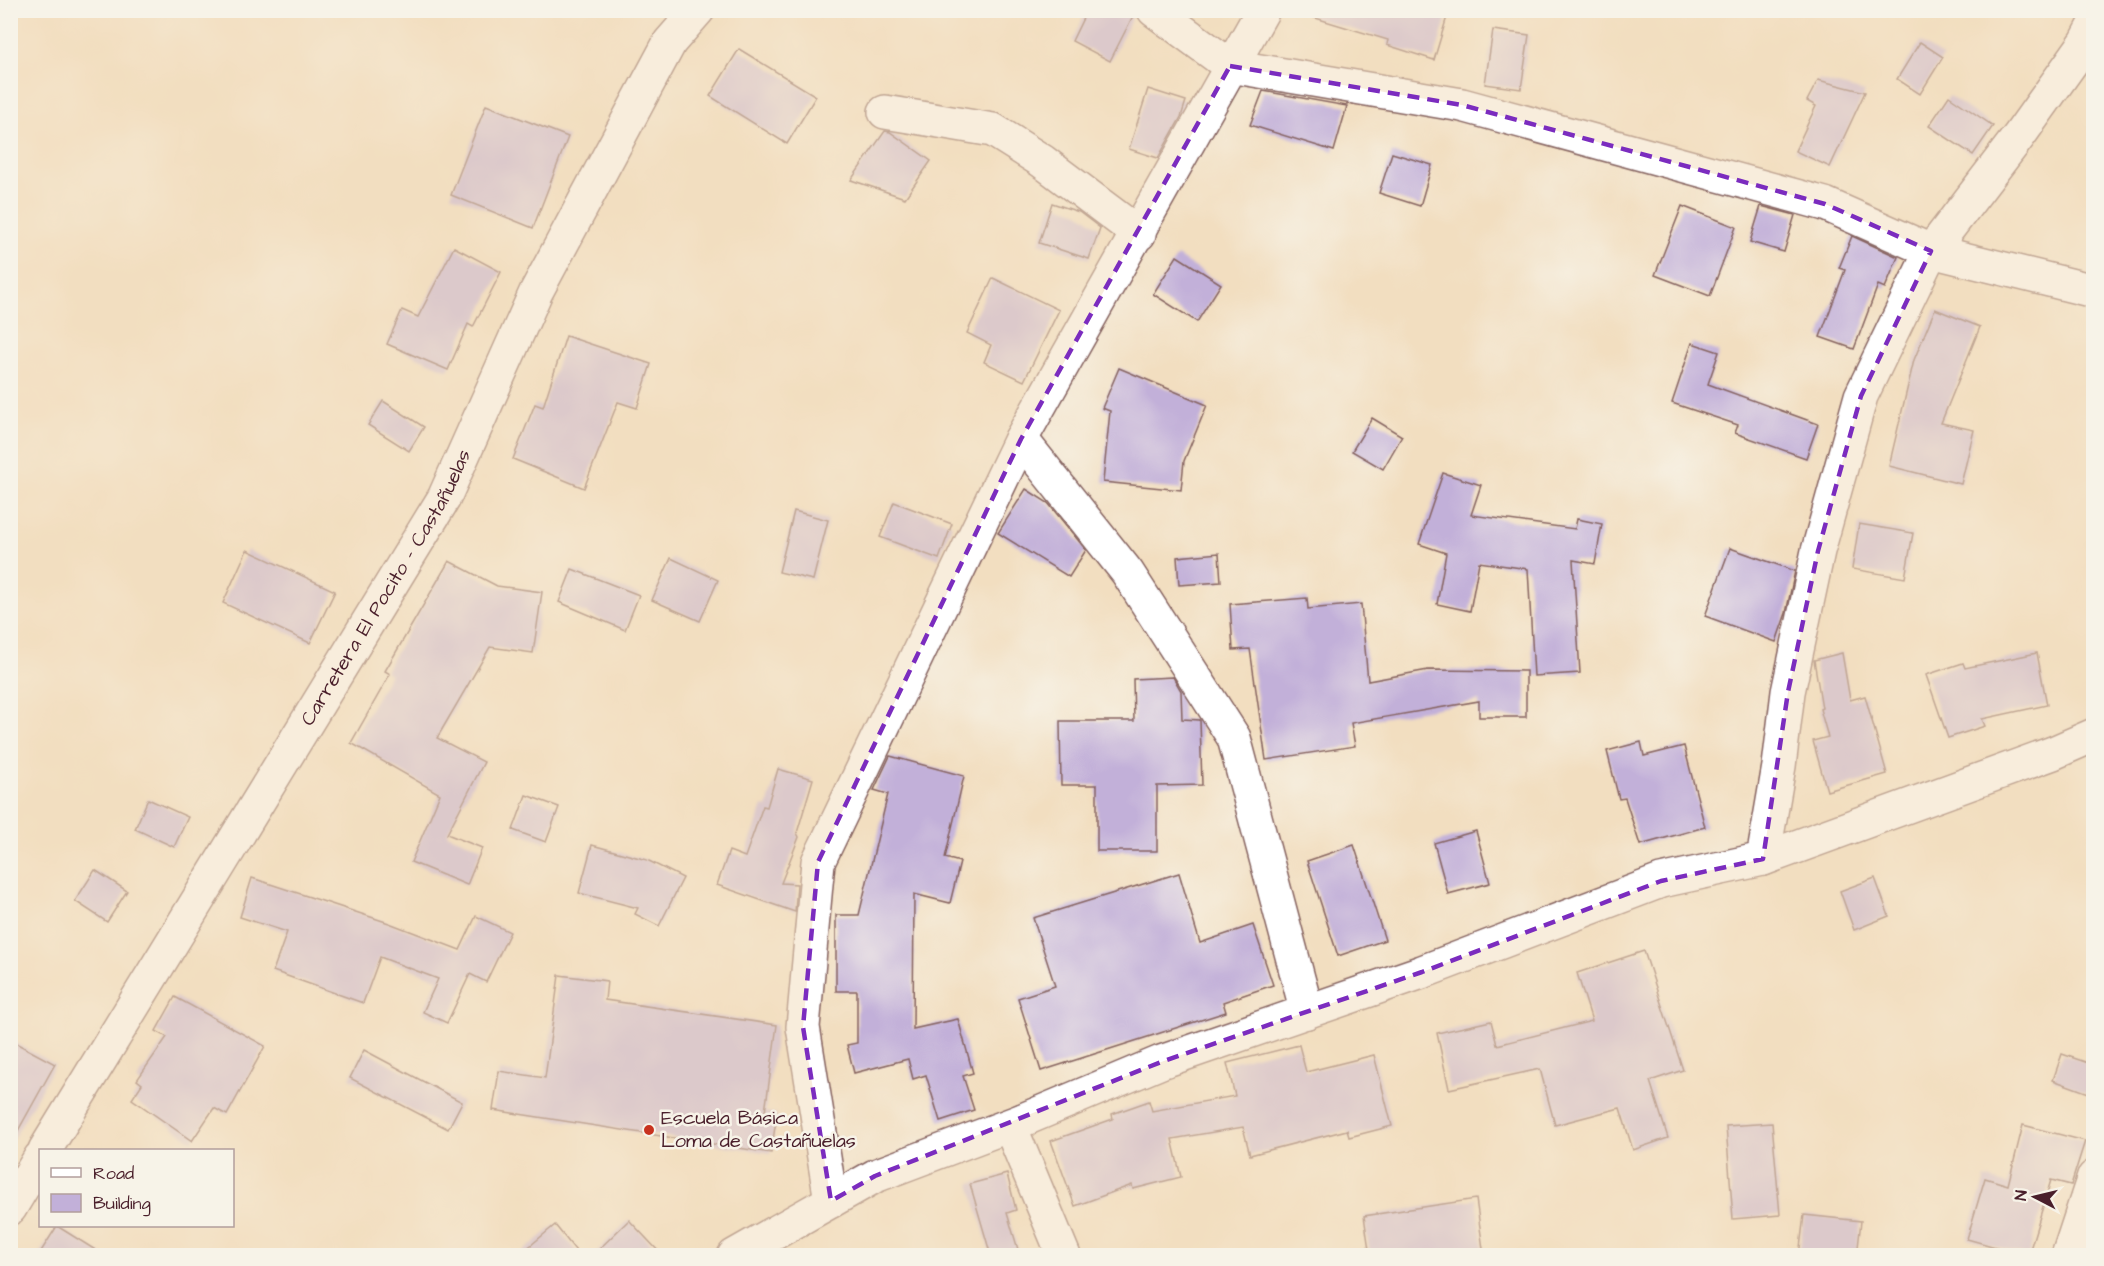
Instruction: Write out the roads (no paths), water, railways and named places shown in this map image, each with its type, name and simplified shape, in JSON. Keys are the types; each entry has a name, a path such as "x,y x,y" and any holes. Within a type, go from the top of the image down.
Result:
{"street":[{"name":"Carretera El Pocito - Castañuelas","path":"46,1149 444,498 536,292 670,42 698,10"},
{"path":"1154,10 1230,66 1462,105 1825,204 1931,252 2094,291"},
{"path":"831,1201 803,1027 818,862 1021,440 1263,10"},
{"path":"1763,859 1779,766 1788,692 1818,551 1861,396 1931,252 2019,136 2094,27"},
{"path":"885,112 993,130 1042,161 1139,234"},
{"path":"1021,440 1127,572 1234,738 1307,1012"},
{"path":"734,1256 875,1176 1010,1126 1161,1062 1422,972 1662,881 1763,859 2053,753 2094,735"},
{"path":"1010,1126 1064,1256"},
{"path":"10,1208 39,1160"},
{"path":"2078,1244 2094,1178"}],"place":[{"name":"Escuela Básica Loma de Castañuelas","path":"649,1130"}]}
